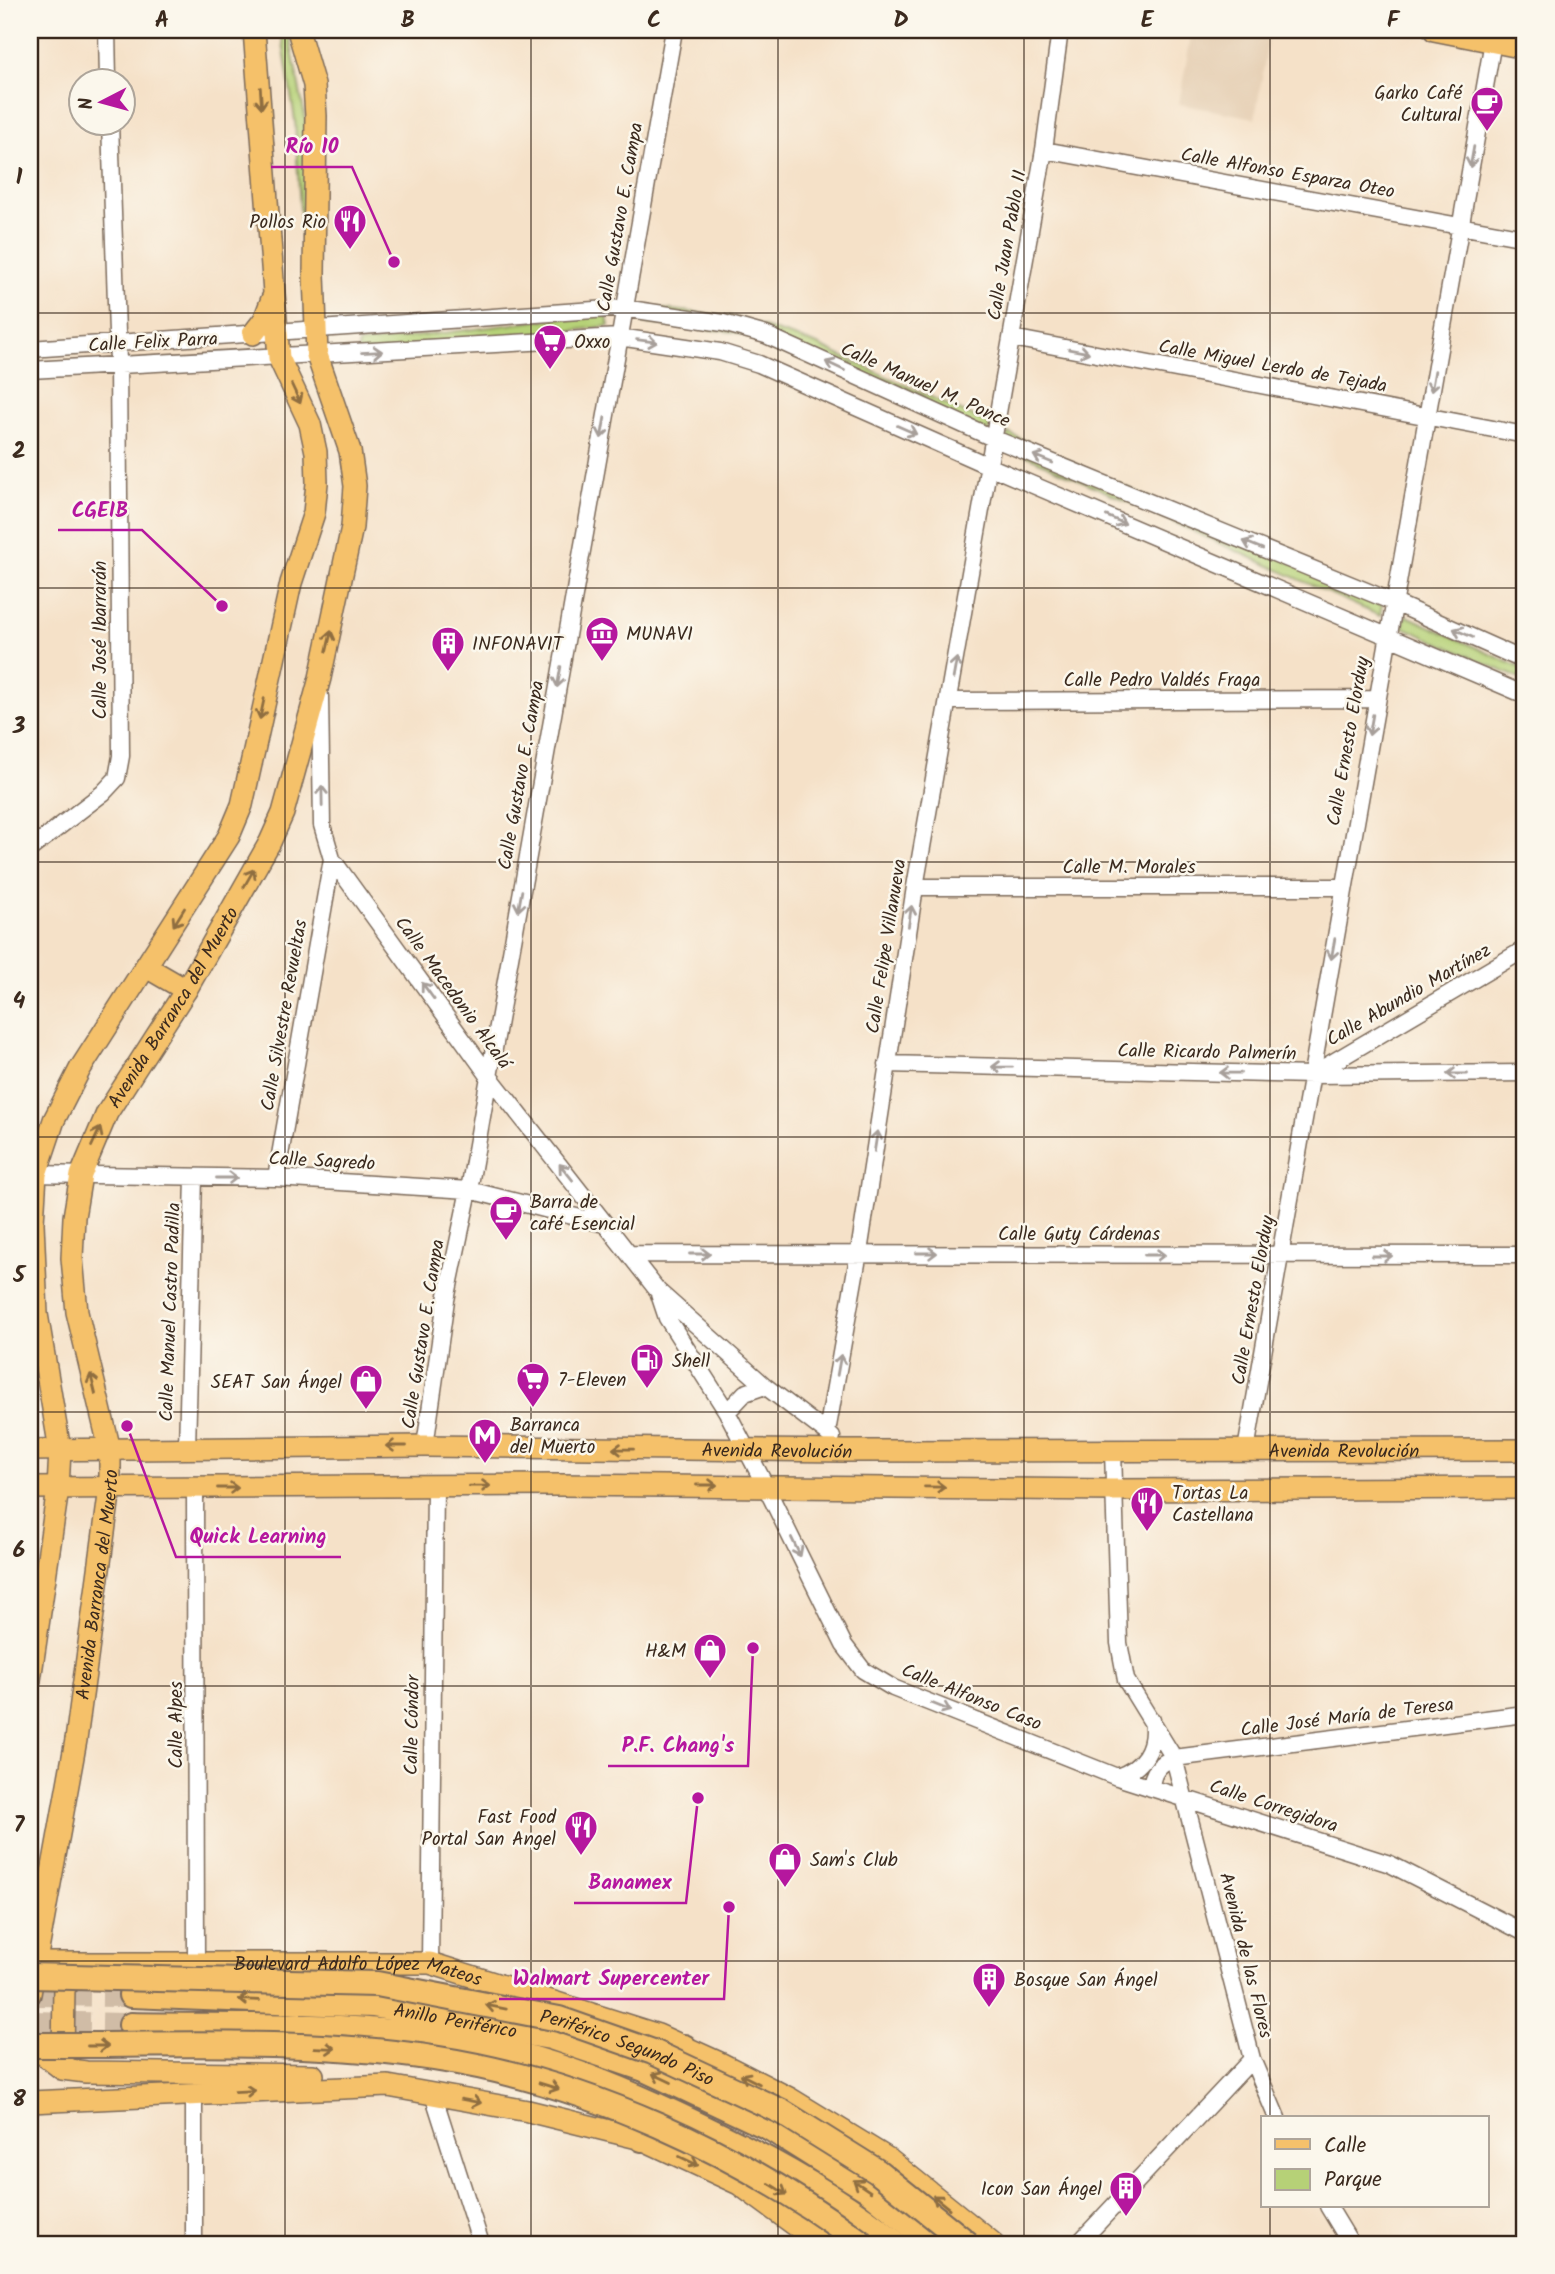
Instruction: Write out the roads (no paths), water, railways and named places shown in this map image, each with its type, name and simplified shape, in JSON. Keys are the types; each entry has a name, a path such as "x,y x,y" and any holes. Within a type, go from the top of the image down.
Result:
{"highway":[{"name":"Periférico Segundo Piso","path":"31,1969 377,1984 559,2020 653,2052 782,2112 878,2172 968,2244"},
{"name":"Anillo Periférico","path":"131,1995 373,2005 550,2037 644,2069 770,2128 867,2189 934,2244"},
{"name":"Anillo Periférico","path":"131,2025 368,2029 415,2034 541,2058 629,2090 757,2154 852,2208 897,2244"},
{"path":"30,2045 271,2046 363,2050 448,2061 528,2080 608,2105 748,2170 846,2236 863,2244"},
{"path":"617,2060 684,2047"},
{"path":"601,2080 642,2139"}],"main road":[{"name":"Avenida Barranca del Muerto","path":"30,1680 58,1489 60,1450 33,1310 33,1174 54,1120 80,1069 148,968 229,836 242,805 285,608 314,513 316,452 310,424 279,358 254,30"},
{"name":"Avenida Barranca del Muerto","path":"30,1994 31,1969 76,1740 110,1489 110,1450 77,1312 72,1258 74,1217 81,1175 107,1113 186,990 270,842 282,813 320,678 350,539 355,486 341,418 317,355 316,116 314,85 299,30"},
{"path":"1434,30 1525,48"},
{"path":"253,334 264,320 274,287"},
{"path":"148,968 186,990"},
{"name":"Avenida Revolución","path":"30,1450 425,1446 846,1451 1525,1450"},
{"name":"Avenida Revolución","path":"30,1488 765,1485 1113,1490 1525,1488"},
{"name":"Boulevard Adolfo López Mateos","path":"31,1969 98,1964 196,1962 430,1963 564,2003 684,2047 789,2098 887,2158 994,2244"},
{"path":"62,2069 64,1986 98,1964"},
{"path":"30,2045 62,2069 86,2072 326,2075 527,2111 642,2139 739,2184 813,2242"},
{"path":"30,2102 388,2086"}],"street":[{"path":"107,30 108,66"},
{"name":"Calle Gustavo E. Campa","path":"425,1446 446,1300 469,1190 674,30"},
{"name":"Calle Juan Pablo II","path":"990,467 1044,150 1060,30"},
{"name":"Calle Ernesto Elorduy","path":"1246,1450 1282,1256 1375,699 1493,41"},
{"name":"Calle José Ibarrarán","path":"30,849 103,793 117,778 121,756 118,342 111,136"},
{"name":"Calle Alfonso Esparza Oteo","path":"1044,150 1525,238"},
{"name":"Calle Manuel M. Ponce","path":"276,333 623,309 723,323 766,335 995,439 1393,602 1525,661"},
{"name":"Calle Felix Parra","path":"30,349 276,333"},
{"path":"279,358 619,337 720,352 759,363 990,467 1525,695"},
{"name":"Calle Miguel Lerdo de Tejada","path":"1012,338 1525,435"},
{"name":"Calle Felix Parra","path":"30,370 118,363 279,358"},
{"name":"Calle Felipe Villanueva","path":"827,1432 859,1252 915,887 990,467"},
{"name":"Calle Macedonio Alcalá","path":"320,678 322,825 332,859 489,1076 632,1254 658,1291 667,1318 727,1412 765,1485"},
{"name":"Calle Pedro Valdés Fraga","path":"949,701 1375,699"},
{"name":"Calle Silvestre Revueltas","path":"275,1178 332,859"},
{"name":"Calle M. Morales","path":"915,887 1343,887"},
{"name":"Calle Abundio Martínez","path":"1312,1074 1525,949"},
{"name":"Calle Ricardo Palmerín","path":"887,1064 1312,1074 1525,1073"},
{"name":"Calle Sagredo","path":"33,1174 275,1178 469,1190 608,1225"},
{"name":"Calle Manuel Castro Padilla","path":"187,1448 194,1177"},
{"name":"Calle Guty Cárdenas","path":"632,1254 859,1252 1525,1255"},
{"name":"Calle Macedonio Alcalá","path":"658,1291 682,1309 711,1341 827,1432 846,1451"},
{"path":"727,1412 745,1393 765,1386"},
{"name":"Calle Corregidora","path":"1112,1451 1119,1643 1126,1679 1174,1758 1186,1798 1390,1864 1525,1933"},
{"name":"Calle Alfonso Caso","path":"765,1485 844,1645 863,1670 892,1688 1117,1777 1186,1798"},
{"name":"Calle Cóndor","path":"430,1963 435,1487"},
{"name":"Calle Alpes","path":"195,1488 196,1962"},
{"name":"Calle José María de Teresa","path":"1174,1758 1525,1714"},
{"path":"1117,1777 1144,1760 1153,1739 1152,1718"},
{"path":"1151,1788 1159,1765 1174,1758"},
{"name":"Avenida de las Flores","path":"1186,1798 1252,2059 1276,2116"},
{"path":"1078,2244 1252,2059"},
{"path":"194,2094 194,2244"},
{"path":"433,2094 481,2244"},
{"path":"1329,2208 1351,2244"}],"tunnel":[{"path":"30,1994 131,1995"},
{"path":"30,2023 131,2025"}],"place":[{"name":"Garko Café Cultural","path":"1487,133"},
{"name":"Pollos Rio","path":"350,251"},
{"name":"Río 10","path":"394,262"},
{"name":"Oxxo","path":"550,371"},
{"name":"CGEIB","path":"222,606"},
{"name":"MUNAVI","path":"602,663"},
{"name":"INFONAVIT","path":"448,673"},
{"name":"Barra de café Esencial","path":"506,1242"},
{"name":"Shell","path":"647,1390"},
{"name":"7-Eleven","path":"533,1409"},
{"name":"SEAT San Ángel","path":"366,1411"},
{"name":"Quick Learning","path":"127,1426"},
{"name":"Barranca del Muerto","path":"485,1465"},
{"name":"Tortas La Castellana","path":"1147,1533"},
{"name":"P.F. Chang's","path":"753,1648"},
{"name":"H&M","path":"710,1680"},
{"name":"Banamex","path":"698,1798"},
{"name":"Fast Food Portal San Angel","path":"581,1857"},
{"name":"Sam's Club","path":"785,1889"},
{"name":"Walmart Supercenter","path":"729,1907"},
{"name":"Bosque San Ángel","path":"989,2009"},
{"name":"Icon San Ángel","path":"1126,2218"}]}
